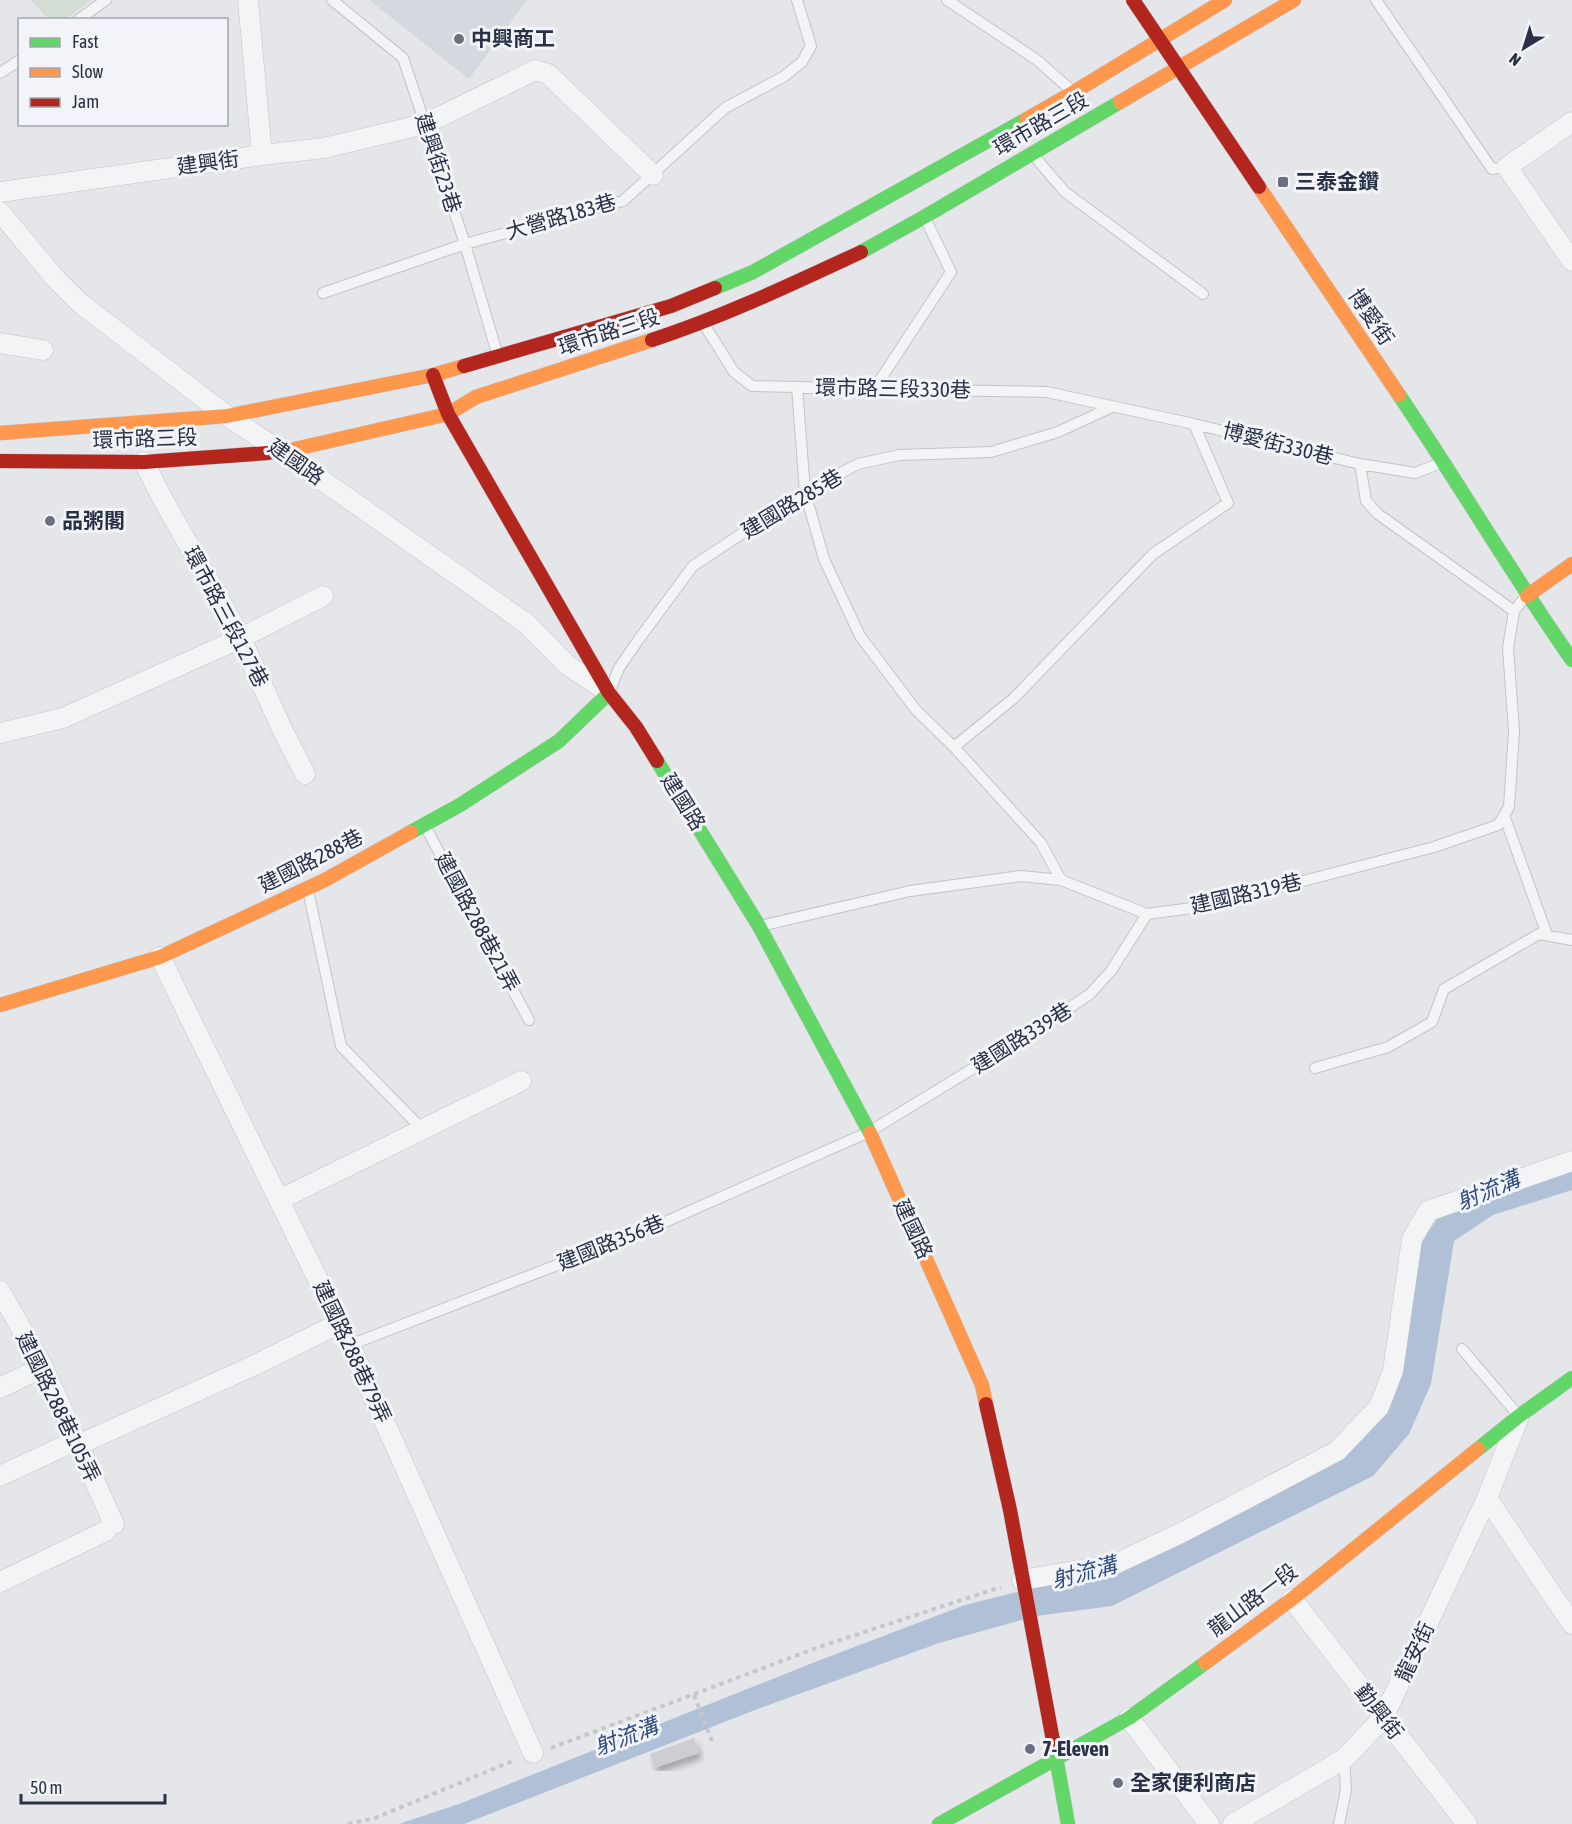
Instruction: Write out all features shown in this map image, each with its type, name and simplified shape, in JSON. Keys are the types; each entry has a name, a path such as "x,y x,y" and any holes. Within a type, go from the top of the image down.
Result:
{"street":[{"name":"建興街","path":"0,192 262,155 248,0"},
{"name":"博愛街","path":"1133,0 1444,462 1527,596 1572,660"},
{"name":"環市路三段","path":"0,434 227,416 433,375 671,306 753,272 1074,92 1225,0"},
{"name":"環市路三段","path":"0,461 144,462 282,452 448,414 476,397 704,323 759,300 862,251 1294,0"},
{"path":"262,155 324,148 425,124 535,70 548,74 653,176"},
{"path":"1572,122 1507,167 1572,261"},
{"name":"建國路","path":"0,212 55,278 80,303 227,416 527,624 567,665 609,693"},
{"path":"0,343 43,350"},
{"name":"建國路","path":"433,375 448,414 609,693 636,727 759,926 869,1132 926,1257 982,1385 1010,1510 1068,1824"},
{"name":"環市路三段127巷","path":"144,462 241,638 305,774"},
{"path":"1527,596 1572,564"},
{"path":"0,733 63,718 241,638 323,596"},
{"name":"建國路288巷","path":"0,1005 160,957 308,888 460,805 559,741 609,693"},
{"name":"建國路288巷79弄","path":"160,957 350,1344 533,1753"},
{"path":"279,1200 521,1081"},
{"path":"1022,1582 1115,1564 1181,1533 1337,1451 1379,1407 1393,1371 1412,1239 1428,1211 1572,1161"},
{"name":"建國路288巷105弄","path":"0,1291 43,1367 70,1446 110,1528 0,1582"},
{"path":"0,1476 255,1365 340,1323"},
{"path":"0,1388 43,1367"},
{"name":"龍山路一段","path":"939,1824 957,1820 1057,1757 1129,1718 1292,1599 1519,1416 1572,1378"},
{"name":"龍安街","path":"1233,1824 1344,1759 1383,1718 1487,1498 1519,1416"},
{"path":"1487,1498 1572,1624"},
{"name":"勤興街","path":"1292,1599 1467,1824"},
{"path":"1129,1718 1209,1824"}],"lane":[{"path":"81,18 106,0"},
{"name":"建興街23巷","path":"332,0 403,58 465,244 498,357"},
{"name":"大營路183巷","path":"323,293 465,244 623,201 725,108 783,77 802,62 811,46 797,0"},
{"path":"947,0 1037,60 1074,92"},
{"path":"1376,0 1492,169 1507,167"},
{"path":"0,74 18,61"},
{"path":"1031,154 1065,192 1203,294"},
{"path":"874,389 951,272 924,217"},
{"name":"環市路三段330巷","path":"704,323 734,372 752,386 1047,392 1113,406"},
{"path":"797,387 804,492 824,559 860,636 916,710 954,747 1041,843 1061,880"},
{"name":"博愛街330巷","path":"1113,406 1360,464 1415,472 1444,462"},
{"name":"建國路285巷","path":"609,693 619,668 693,566 804,492 858,465 899,455 991,452 1058,432 1113,406"},
{"path":"954,747 1014,698 1153,554 1228,503 1194,424"},
{"path":"1360,464 1366,501 1378,514 1514,611"},
{"path":"1527,596 1514,611 1508,648 1514,731 1509,807 1503,815 1547,935"},
{"name":"建國路319巷","path":"759,926 910,891 1021,876 1061,880 1147,914 1207,906 1434,847 1498,825 1503,815"},
{"name":"建國路288巷21弄","path":"424,824 530,1020"},
{"path":"308,888 341,1046 422,1129"},
{"name":"建國路339巷","path":"869,1132 1039,1028 1090,994 1111,971 1147,914"},
{"path":"1315,1068 1388,1047 1432,1022 1444,989 1539,934 1572,940"},
{"name":"建國路356巷","path":"350,1344 640,1233 869,1132"},
{"path":"1462,1349 1519,1416"},
{"path":"1339,1824 1346,1791 1344,1759"}],"path":[{"path":"348,1824 375,1818 533,1753 565,1744 819,1647 1022,1582"},
{"path":"694,1695 713,1744"}],"shaded area":[{"path":"31,0 92,0 66,18 47,18"},
{"name":"中興商工","path":"369,0 527,0 469,79"}],"water":[{"path":"1572,1171 1572,1190 1493,1215 1454,1241 1431,1384 1409,1434 1373,1476 1112,1606 1036,1616 939,1643 755,1710 464,1824 399,1824 459,1804 815,1662 965,1605 1142,1561 1339,1457 1364,1438 1395,1393 1421,1242 1437,1219"}],"building":[{"path":"694,1738 699,1753 654,1768 650,1754"}],"traffic: fast":[{"path":"861,252 1120,102"},
{"path":"715,288 753,272 1027,119"},
{"path":"1399,395 1572,660"},
{"path":"411,832 460,805 559,741 609,693"},
{"path":"657,761 759,926 870,1133"},
{"path":"1478,1449 1572,1378"},
{"path":"939,1824 1129,1718 1205,1663"},
{"path":"1054,1746 1068,1824"}],"traffic: slow":[{"path":"1027,119 1225,0"},
{"path":"1120,102 1294,0"},
{"path":"1259,187 1399,395"},
{"path":"268,453 282,452 448,414 476,397 652,340"},
{"path":"0,433 227,416 433,375 464,366"},
{"path":"1527,596 1572,564"},
{"path":"0,1005 160,957 325,880 411,832"},
{"path":"870,1133 982,1385 986,1404"},
{"path":"1205,1663 1292,1599 1478,1449"}],"traffic: jam":[{"path":"1133,0 1259,187"},
{"path":"652,340 732,310 861,252"},
{"path":"464,366 671,306 715,288"},
{"path":"433,375 448,414 609,693 636,727 657,761"},
{"path":"0,461 144,462 268,453"},
{"path":"986,1404 1010,1510 1054,1746"}],"place":[{"name":"中興商工","path":"459,39"},
{"name":"三泰金鑽","path":"1283,182"},
{"name":"品粥閣","path":"50,521"},
{"name":"7-Eleven","path":"1030,1749"},
{"name":"全家便利商店","path":"1118,1783"}],"water label":[{"name":"射流溝","path":"1488,1190"},
{"name":"射流溝","path":"1084,1572"},
{"name":"射流溝","path":"626,1736"}]}
